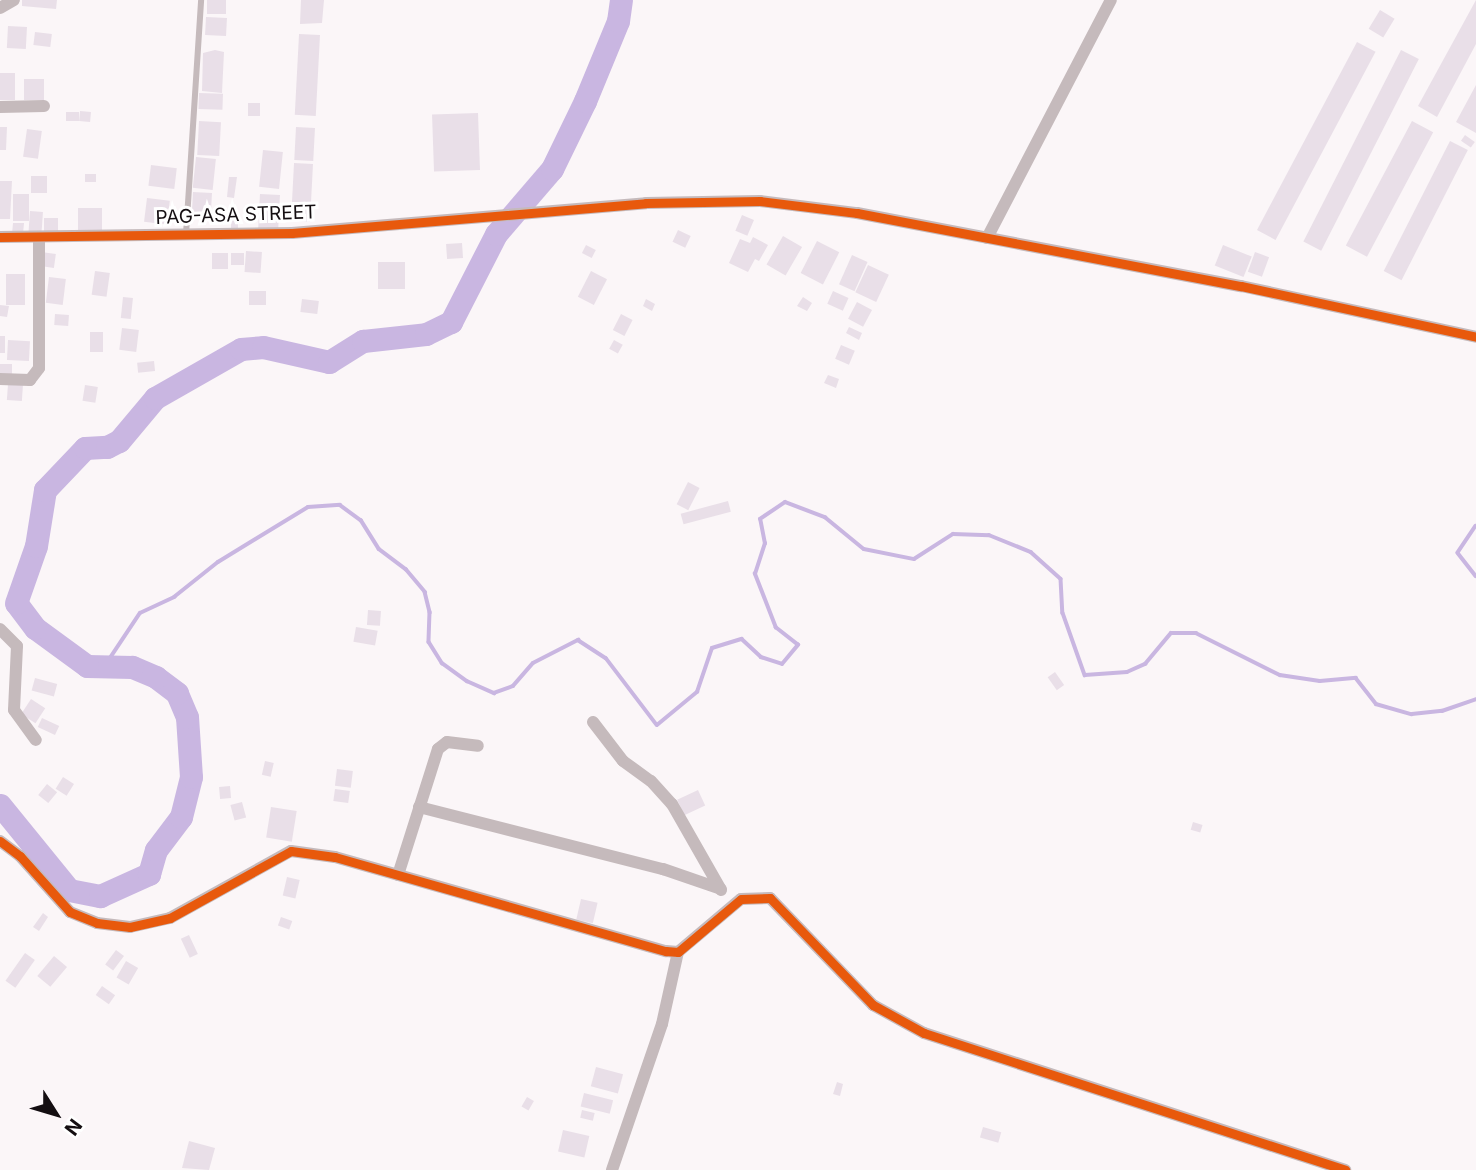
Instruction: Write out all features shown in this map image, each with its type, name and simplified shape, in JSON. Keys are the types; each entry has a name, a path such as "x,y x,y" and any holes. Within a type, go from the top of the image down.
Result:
{"street":[{"path":"0,8 14,0"},
{"path":"987,238 1111,0"},
{"path":"0,107 44,106"},
{"name":"PAG-ASA STREET","path":"0,237 292,233 564,210 760,201 987,238 1241,285 1476,337"},
{"path":"0,379 30,380 39,368 39,237"},
{"path":"0,629 17,646 14,710 36,740"},
{"path":"593,722 623,761 651,781 672,804 730,905"},
{"path":"398,875 438,749 447,742 478,746"},
{"path":"419,807 663,869 721,889"},
{"path":"0,841 20,856 70,912 97,923 130,927 170,918 290,851 335,857 678,952"},
{"path":"612,1170 662,1024 678,952 730,905 757,895 770,898 873,1004 924,1033 1345,1170"}],"lane":[{"path":"186,234 201,0"}],"building":[{"path":"22,0 57,0 56,9 22,6"},
{"path":"207,0 226,0 226,14 207,14"},
{"path":"301,0 324,0 322,23 300,24"},
{"path":"1476,0 1476,44 1437,117 1418,106"},
{"path":"1380,10 1395,19 1383,38 1369,29"},
{"path":"206,17 227,18 226,36 205,35"},
{"path":"8,26 27,27 26,49 7,48"},
{"path":"35,32 52,34 50,47 33,45"},
{"path":"299,34 320,35 316,116 295,115"},
{"path":"1357,42 1376,52 1276,240 1257,230"},
{"path":"215,50 224,52 222,93 202,91 203,53"},
{"path":"1401,50 1419,59 1321,251 1303,242"},
{"path":"0,73 15,73 15,100 0,100"},
{"path":"24,79 44,79 44,100 24,100"},
{"path":"1476,85 1476,133 1456,122"},
{"path":"199,93 223,94 222,110 198,109"},
{"path":"248,103 260,103 260,116 248,116"},
{"path":"80,111 91,112 90,122 79,121"},
{"path":"66,112 79,112 79,121 66,121"},
{"path":"478,113 480,170 434,172 432,115"},
{"path":"199,121 221,122 219,156 197,155"},
{"path":"1412,121 1433,132 1367,257 1346,245"},
{"path":"0,127 7,127 6,150 0,150"},
{"path":"296,127 315,128 313,161 294,160"},
{"path":"27,129 42,131 38,159 23,157"},
{"path":"1465,135 1475,142 1471,148 1461,141"},
{"path":"1450,141 1468,150 1402,280 1384,271"},
{"path":"263,150 283,152 279,189 259,187"},
{"path":"196,157 216,159 213,190 193,188"},
{"path":"294,163 313,164 310,222 291,221"},
{"path":"151,165 177,168 174,189 148,186"},
{"path":"85,174 96,174 96,182 85,182"},
{"path":"31,176 47,176 47,193 31,193"},
{"path":"229,177 237,177 234,198 227,197"},
{"path":"0,181 12,181 10,219 0,219"},
{"path":"193,192 212,193 211,216 192,215"},
{"path":"13,194 29,194 29,221 13,221"},
{"path":"260,194 280,195 278,230 258,229"},
{"path":"147,198 170,201 167,225 144,222"},
{"path":"78,208 102,208 102,230 78,230"},
{"path":"30,211 43,212 41,236 28,235"},
{"path":"231,211 238,211 238,228 231,228"},
{"path":"742,215 754,220 747,236 735,231"},
{"path":"44,218 58,218 58,235 44,235"},
{"path":"13,223 24,223 23,234 12,234"},
{"path":"678,230 691,236 685,248 673,242"},
{"path":"783,236 802,247 786,276 766,265"},
{"path":"753,237 768,245 759,261 755,259 748,272 729,263 740,239 750,243"},
{"path":"817,241 839,252 823,284 801,273"},
{"path":"462,243 463,258 447,259 446,244"},
{"path":"586,245 596,250 592,258 582,253"},
{"path":"1223,245 1252,257 1244,277 1215,265"},
{"path":"246,251 262,252 260,273 245,272"},
{"path":"41,252 56,254 54,268 39,266"},
{"path":"1255,252 1269,257 1262,277 1248,272"},
{"path":"212,253 228,253 228,269 212,269"},
{"path":"231,253 244,253 244,265 231,265"},
{"path":"852,255 868,262 855,291 839,284"},
{"path":"378,262 405,262 405,289 378,289"},
{"path":"868,265 889,275 876,302 855,292"},
{"path":"95,271 110,273 107,297 92,295"},
{"path":"591,271 607,279 594,305 578,297"},
{"path":"6,274 25,274 25,305 6,305"},
{"path":"49,277 66,279 63,305 46,303"},
{"path":"249,291 266,291 266,305 249,305"},
{"path":"833,291 849,298 843,311 827,304"},
{"path":"123,297 133,298 131,319 121,318"},
{"path":"803,297 812,303 807,311 797,306"},
{"path":"302,299 319,301 317,314 300,312"},
{"path":"646,299 655,304 652,311 643,306"},
{"path":"857,302 872,310 863,327 848,319"},
{"path":"0,305 9,306 7,317 0,316"},
{"path":"55,314 69,315 68,326 54,325"},
{"path":"621,314 633,320 624,336 613,330"},
{"path":"849,327 862,333 859,340 846,333"},
{"path":"122,328 139,330 136,352 119,350"},
{"path":"90,332 103,332 103,352 90,352"},
{"path":"0,336 5,336 5,353 0,353"},
{"path":"8,340 30,341 29,361 7,360"},
{"path":"614,340 623,345 618,354 609,349"},
{"path":"841,345 855,351 849,365 835,359"},
{"path":"154,361 155,371 138,373 137,363"},
{"path":"0,364 12,364 12,378 0,378"},
{"path":"828,375 839,379 836,388 824,383"},
{"path":"8,384 23,385 22,401 7,400"},
{"path":"85,385 98,387 95,403 82,401"},
{"path":"688,482 700,488 688,510 677,504"},
{"path":"728,501 731,512 684,524 681,514"},
{"path":"368,610 381,611 380,626 367,625"},
{"path":"356,627 378,631 375,646 353,642"},
{"path":"1055,672 1064,685 1057,690 1048,677"},
{"path":"35,678 57,684 54,697 32,691"},
{"path":"31,699 45,708 35,723 21,714"},
{"path":"42,718 59,726 55,735 38,727"},
{"path":"265,761 274,763 271,777 262,775"},
{"path":"337,769 353,771 351,788 335,786"},
{"path":"63,777 74,784 67,796 56,789"},
{"path":"47,784 57,792 48,803 38,795"},
{"path":"230,786 231,798 220,799 219,787"},
{"path":"335,789 350,791 348,803 333,801"},
{"path":"698,790 705,805 684,815 677,800"},
{"path":"242,802 246,817 235,821 230,805"},
{"path":"271,807 297,811 292,842 266,838"},
{"path":"1193,822 1203,825 1200,833 1191,830"},
{"path":"287,877 300,880 295,898 283,896"},
{"path":"581,899 598,903 593,923 576,919"},
{"path":"43,913 48,917 39,931 33,927"},
{"path":"281,917 292,921 289,930 278,925"},
{"path":"189,935 198,954 190,958 181,939"},
{"path":"116,950 124,956 113,970 105,964"},
{"path":"25,953 35,960 15,988 5,981"},
{"path":"54,956 67,967 50,987 37,976"},
{"path":"126,961 138,968 129,984 116,977"},
{"path":"102,986 115,995 109,1004 96,995"},
{"path":"596,1067 623,1074 618,1094 591,1086"},
{"path":"837,1082 843,1084 840,1096 833,1094"},
{"path":"584,1093 613,1100 610,1114 581,1107"},
{"path":"527,1097 534,1101 528,1111 522,1107"},
{"path":"582,1110 595,1113 593,1121 580,1118"},
{"path":"983,1127 1001,1132 998,1143 980,1138"},
{"path":"563,1130 589,1136 584,1158 558,1151"},
{"path":"189,1141 215,1148 209,1170 182,1168"}],"waterway":[{"path":"0,805 69,890 100,896 149,874 156,850 181,817 191,777 187,717 177,693 156,677 132,667 87,666 35,628 16,603 36,546 45,490 85,448 107,447 119,441 155,398 241,349 263,347 329,362 363,341 426,334 451,322 496,234 552,169 585,101 618,21 621,0"},
{"path":"106,664 140,613 174,597 218,562 308,507 340,505 361,520 379,549 406,569 425,592 430,612 429,642 442,663 467,681 494,693 513,686 533,663 578,640 606,658 657,725 697,692 712,648 742,639 761,657 782,664 798,645 776,628 755,574 765,544 760,519 785,502 825,517 864,549 914,559 953,534 989,535 1031,552 1061,579 1063,613 1085,675 1127,672 1145,664 1171,633 1196,633 1280,675 1320,681 1356,678 1376,704 1412,714 1442,711 1476,699"},
{"path":"1476,526 1458,553 1476,576"}],"cycle path":[{"path":"0,237 292,233 646,203 760,201 857,213 1241,286 1476,337"},
{"path":"0,841 20,856 70,912 97,923 130,927 170,918 291,851 335,857 666,951 678,952 741,899 770,898 873,1005 924,1033 1345,1170"}]}
